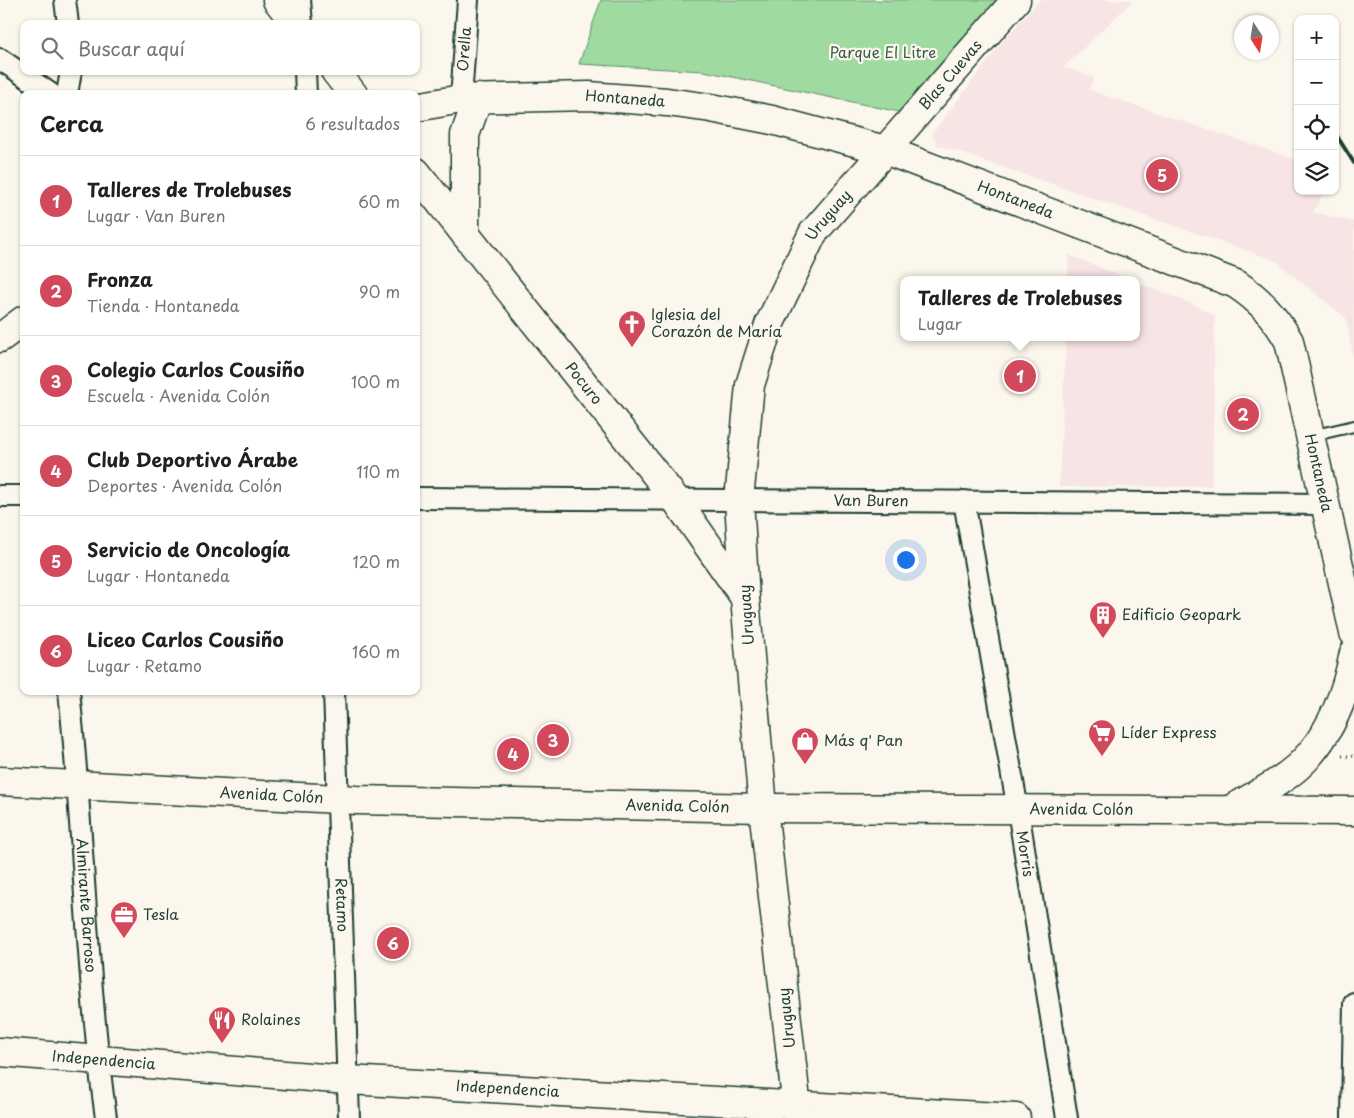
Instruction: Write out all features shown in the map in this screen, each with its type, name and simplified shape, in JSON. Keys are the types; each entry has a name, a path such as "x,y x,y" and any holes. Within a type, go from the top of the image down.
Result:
{"street":[{"path":"66,0 68,20"},
{"path":"277,0 293,20"},
{"path":"300,0 302,20"},
{"name":"Orella","path":"468,0 470,98"},
{"name":"Blas Cuevas","path":"885,150 1016,0"},
{"path":"0,59 20,73"},
{"path":"23,75 45,90"},
{"path":"69,90 70,75"},
{"path":"304,75 306,90"},
{"path":"338,75 351,90"},
{"name":"Hontaneda","path":"420,105 470,98 589,96 667,102 711,108 772,120 885,150 1236,284 1254,296 1269,310 1289,341 1354,633"},
{"path":"465,234 465,135 470,98"},
{"name":"Uruguay","path":"797,1111 763,808 745,598 739,500 750,385 769,325 813,233 885,150"},
{"name":"Pocuro","path":"420,177 676,500 745,598"},
{"path":"0,338 20,323"},
{"path":"0,496 20,496"},
{"name":"Van Buren","path":"420,498 1326,504"},
{"name":"Morris","path":"964,501 1018,810 1067,1118"},
{"path":"1228,811 1272,785 1309,756 1331,722 1343,697 1354,653"},
{"name":"Almirante Barroso","path":"69,695 79,785 98,1060 106,1118"},
{"name":"Retamo","path":"334,695 349,1118"},
{"name":"Avenida Colón","path":"0,781 338,799 763,808 1354,811"},
{"path":"1352,1118 1354,1003"},
{"name":"Independencia","path":"0,1052 348,1080 741,1103 797,1111 1016,1118"}],"lane":[{"path":"1311,436 1354,426"}],"shaded area":[{"path":"1040,0 1133,0 1064,67 1094,78 1089,90 1294,159 1294,195 1323,195 1313,212 1354,222 1354,361 1346,318 1274,260 938,145 932,134 1001,44"},
{"path":"1069,255 1122,276 1068,276"},
{"path":"1140,284 1195,305 1215,316 1212,486 1059,487 1066,341 1140,341"}],"green space":[{"name":"Parque El Litre","path":"601,0 997,0 904,113 704,71 579,64"}],"railway":[{"path":"1339,139 1354,163"}],"place":[{"name":"Servicio de Oncología","path":"1162,175"},
{"name":"Iglesia del Corazón de María","path":"632,348"},
{"name":"Talleres de Trolebuses","path":"1020,376"},
{"name":"Fronza","path":"1243,414"},
{"name":"Edificio Geopark","path":"1103,639"},
{"name":"Colegio Carlos Cousiño","path":"553,740"},
{"name":"Club Deportivo Árabe","path":"513,754"},
{"name":"Líder Express","path":"1102,757"},
{"name":"Más q' Pan","path":"805,765"},
{"name":"Tesla","path":"124,939"},
{"name":"Liceo Carlos Cousiño","path":"393,943"},
{"name":"Rolaines","path":"222,1044"}]}
